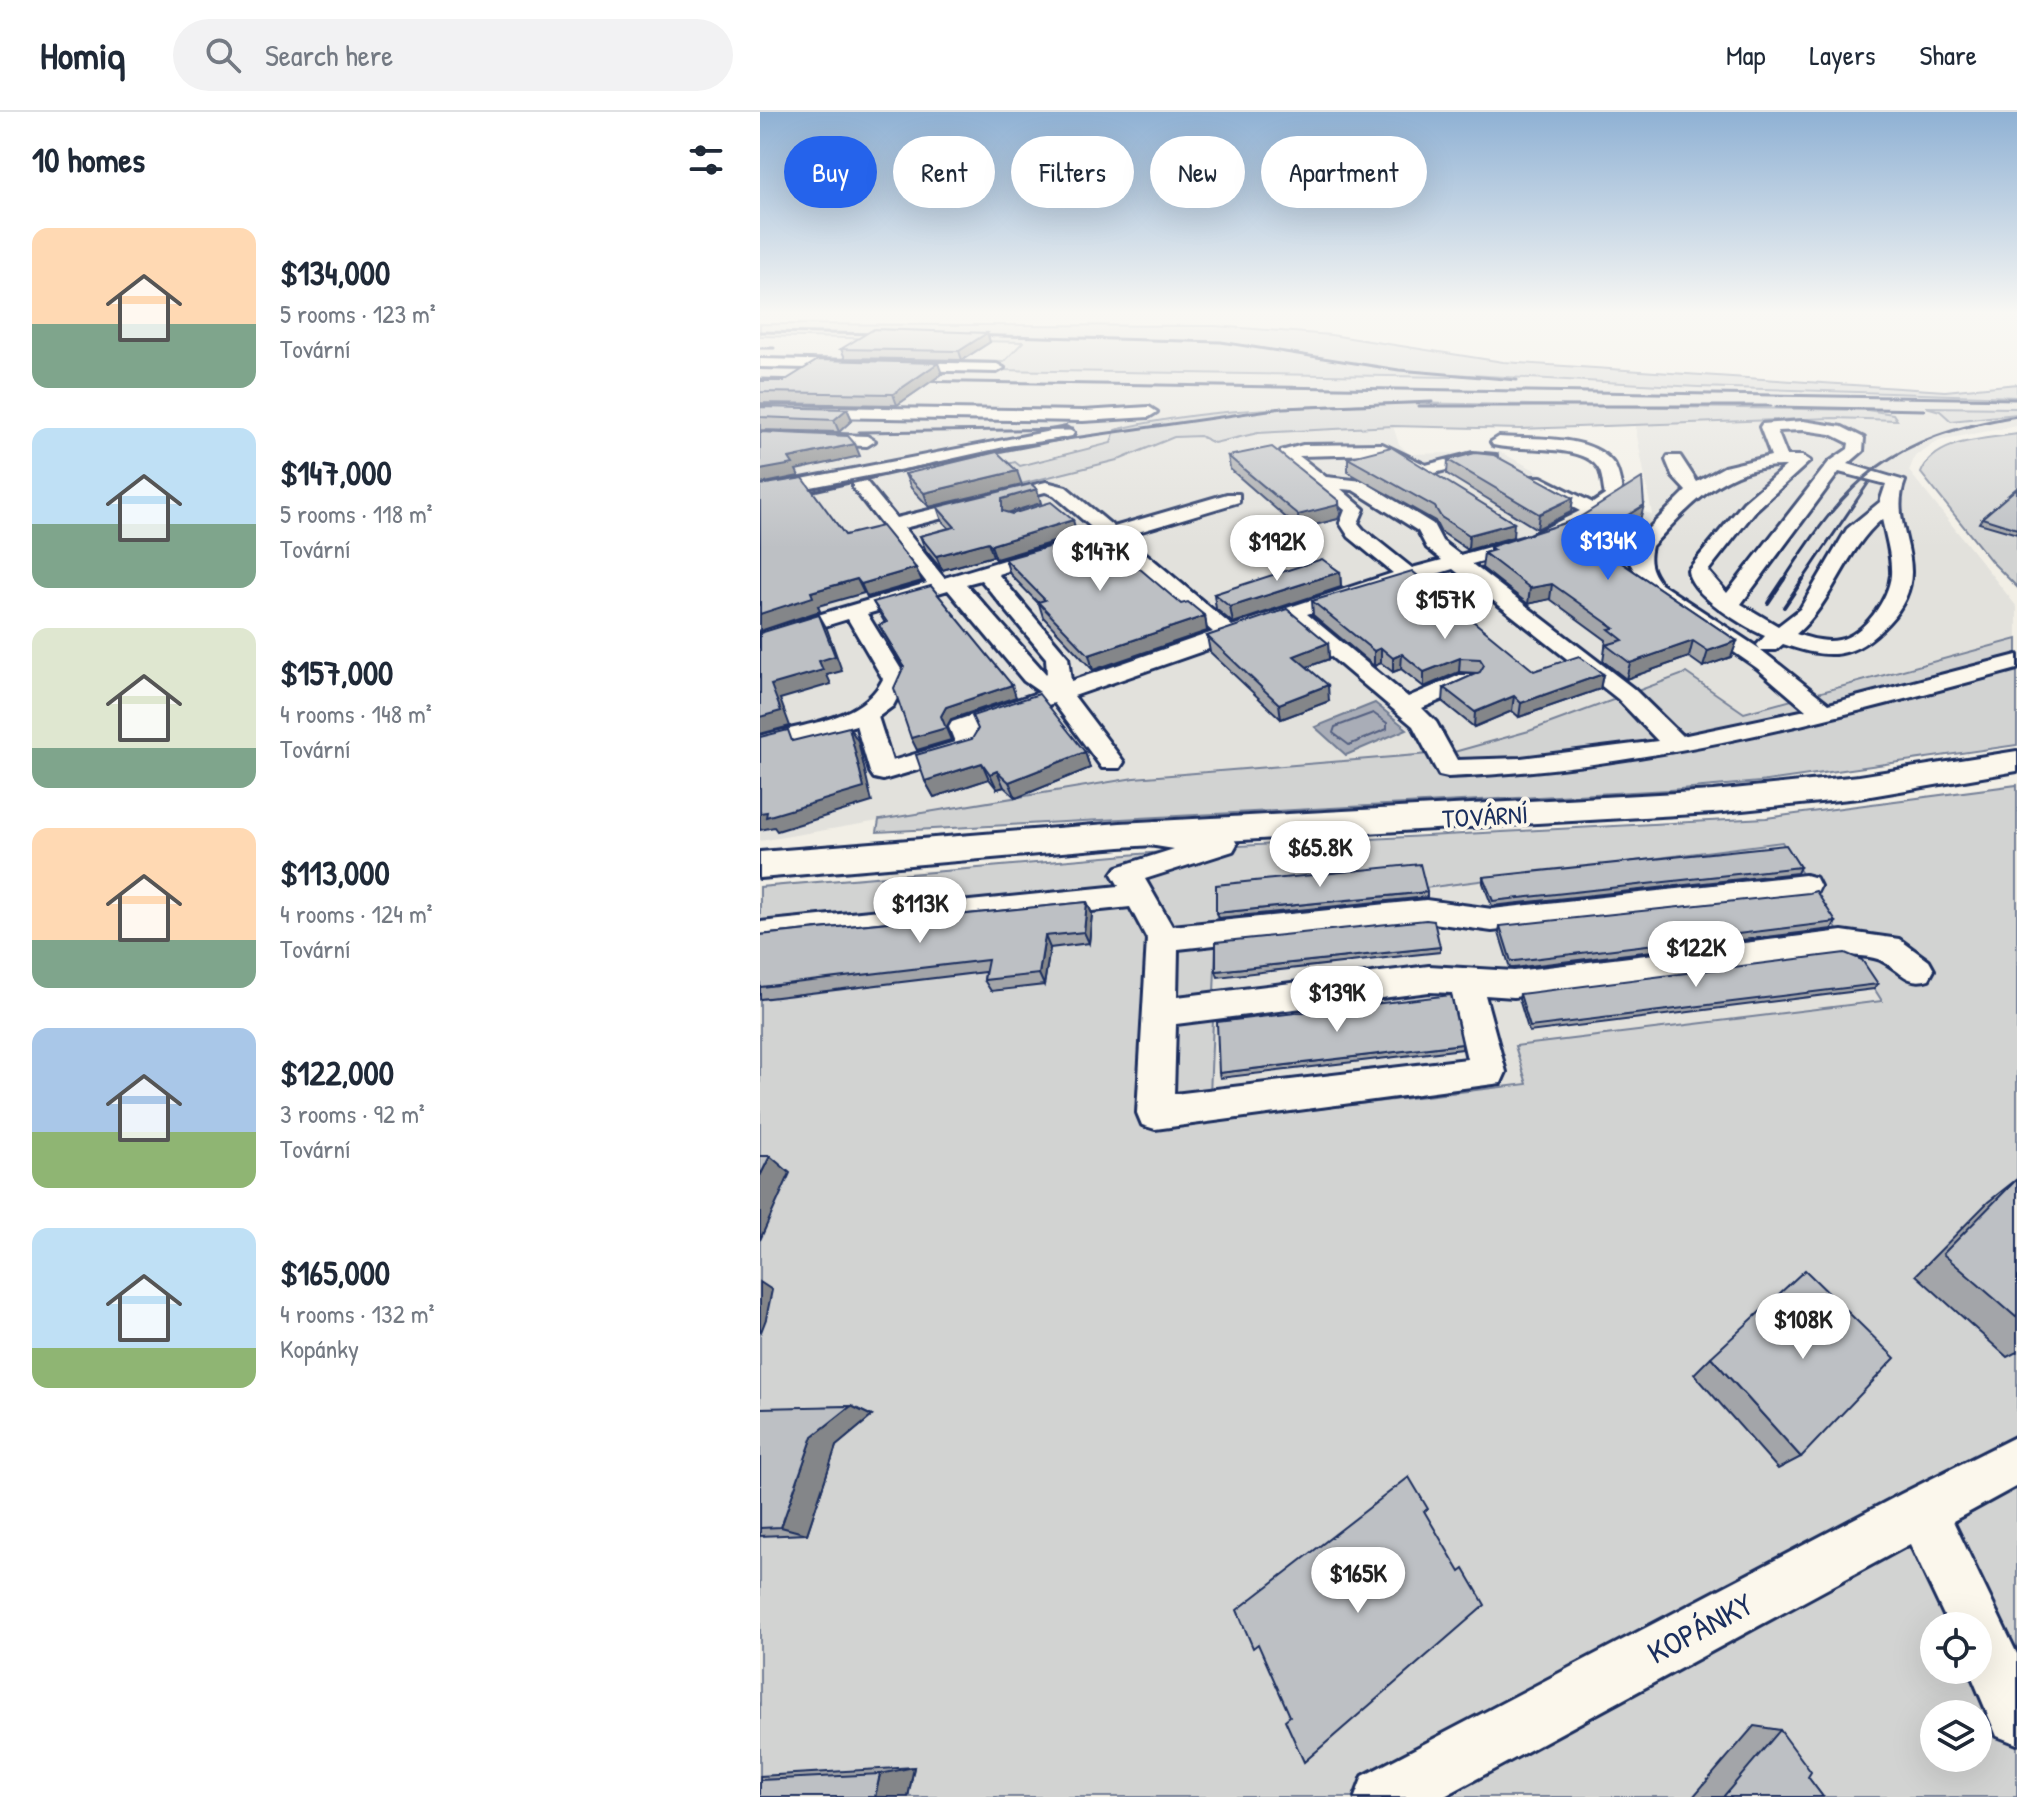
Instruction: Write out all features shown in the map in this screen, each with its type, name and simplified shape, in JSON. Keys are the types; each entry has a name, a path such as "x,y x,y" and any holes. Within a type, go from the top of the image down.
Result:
{"main road":[{"name":"TOVÁRNÍ","path":"760,865 1120,835 1713,802 1859,787 2017,761"}],"street":[{"path":"760,411 1083,416 1149,412"},
{"path":"1730,604 1762,525 1787,464 1768,427 1823,426 1846,432 1858,441 1855,451 1831,471 1762,525 1698,570 1703,583 1730,604 1783,636 1823,649 1844,647 1858,641 1891,607 1899,588 1901,558 1889,504 1896,481 1831,471 1787,464 1733,467 1695,490 1643,545 1638,566 1642,575 1669,600 1753,655 1826,714"},
{"path":"760,492 1066,433"},
{"path":"760,437 867,441"},
{"path":"865,715 883,772 969,746 961,727 1407,574 1457,564 1536,540 1611,503 1614,497 1607,467 1597,458 1564,447 1499,442"},
{"path":"1407,574 1356,533 1349,523 1355,509 1287,454 1303,450 1382,449 1448,486"},
{"path":"1423,471 1473,458 1493,459 1594,511"},
{"path":"1674,460 1682,477 1695,490"},
{"path":"1321,482 1357,485 1426,528 1434,544 1524,615 1550,610 1589,638 1572,652 1626,694 1676,745"},
{"path":"859,484 892,525 1032,676 1060,694 1111,762"},
{"path":"892,525 1037,488 1060,491 1230,635"},
{"path":"760,639 1233,498"},
{"path":"1053,508 1074,502"},
{"path":"1861,550 1854,533 1889,504"},
{"path":"1511,524 1536,540"},
{"path":"1753,655 1783,636 1808,613 1861,550"},
{"path":"1861,550 1901,558"},
{"path":"985,572 1057,657 1060,694"},
{"path":"760,744 865,715 884,701 895,679 854,611"},
{"path":"1293,613 1407,706 1468,680"},
{"name":"TOVÁRNÍ","path":"1407,706 1424,722 1448,769 1505,768 1676,745 1826,714 2017,662"},
{"path":"1120,835 1223,844 1127,874 1163,939 1155,1113 1488,1072 1465,980"},
{"path":"1163,939 1426,911 1492,920 1805,886"},
{"path":"760,934 1138,895"},
{"path":"1159,1013 1429,979 1514,984 1866,943 1896,951 1918,970"},
{"name":"KOPÁNKY","path":"1384,1797 2017,1460"},
{"path":"1918,1511 1943,1552 1970,1612"},
{"path":"1992,1661 2017,1716"}],"shaded area":[{"path":"760,392 1846,392 2017,397 2017,408 1927,407 1940,411 1951,421 2017,414 2017,426 1939,440 1915,456 1909,471 2017,607 2017,640 1744,713 1686,673 1529,731 1454,752 1134,778 760,841","holes":["1635,425 1652,514 1593,500 1500,452 1409,454 1399,444 1393,426 1520,429"]},
{"path":"1846,392 2017,392 2017,397"},
{"path":"1395,403 1867,410 1893,414 1897,420 1833,418 1520,429 1393,426 1258,433 1214,443 1200,436 1174,437 1121,459 1021,484 1000,466 1015,462 1020,466 1111,443 1115,430 1149,422 1254,410"},
{"path":"1926,407 2017,408 2017,414 1951,421 1940,411"},
{"path":"2017,434 2017,587 1992,562 1921,473 1937,453 1949,447"},
{"path":"2017,639 2017,745 1760,782 1669,790 877,832 879,820 1134,778 1454,752 1529,731 1686,673 1744,713"},
{"path":"2017,785 2017,1797 760,1797 760,887 1219,847 1766,818","holes":["1782,842 1882,1001 1515,1046 1527,1084 1209,1122 1218,891 1425,888"]},
{"path":"1782,842 1883,1001 1515,1046 1527,1084 1209,1123 1218,891 1425,888"}],"water":[{"path":"1375,703 1407,729 1346,755 1315,727"}],"building":[{"path":"760,392 896,392 893,394"},
{"path":"760,407 847,409 834,420 760,417"},
{"path":"760,432 848,436 855,444 789,458 793,464 760,470"},
{"path":"1272,447 1339,501 1338,505 1298,515 1228,456"},
{"path":"1391,447 1514,523 1469,535 1441,517 1435,507 1348,458"},
{"path":"997,452 1017,471 924,493 905,474"},
{"path":"1475,453 1494,455 1573,498 1539,514 1448,460"},
{"path":"803,478 845,535 882,526 916,568 861,584 857,579 811,592 813,597 760,614 760,485"},
{"path":"1642,478 1644,505 1588,540 1737,641 1708,651 1693,641 1630,663 1606,645 1623,640 1609,629 1614,628 1552,584 1530,588 1484,553 1494,550 1490,547 1577,519"},
{"path":"1031,484 1037,489 1002,499 1002,511 1012,514 1051,502 1073,520 991,545 988,542 936,556 920,536 955,527 937,507"},
{"path":"2017,488 2017,529 1982,518"},
{"path":"1098,533 1181,604 1188,602 1205,616 1089,655 1038,602 1045,600 1005,559"},
{"path":"1322,559 1340,572 1230,607 1214,594"},
{"path":"1412,571 1534,671 1579,656 1603,674 1521,703 1514,696 1475,712 1444,688 1480,672 1484,665 1480,659 1460,658 1424,672 1402,654 1393,658 1381,648 1374,651 1312,601"},
{"path":"931,586 1012,685 946,707 941,716 946,728 911,738 894,688 904,666 879,625 887,622 873,602"},
{"path":"1287,609 1328,643 1294,656 1328,685 1279,704 1207,636"},
{"path":"819,615 835,656 819,661 823,670 771,685 781,711 760,717 760,633"},
{"path":"1039,694 1085,752 1009,782 997,771 990,774 982,763 925,781 916,755 972,739 978,729 972,716"},
{"path":"849,727 864,788 766,817 767,812 760,813 760,737 788,730 792,741"},
{"path":"1786,845 1800,867 1493,901 1483,877"},
{"path":"1420,864 1427,892 1216,913 1216,885"},
{"path":"1816,891 1836,922 1515,961 1511,961 1500,926 1809,893"},
{"path":"1087,902 1084,932 1045,936 1039,974 984,980 988,960 760,987 760,935"},
{"path":"1434,921 1440,947 1216,971 1216,942"},
{"path":"1845,953 1862,960 1878,984 1530,1027 1520,994"},
{"path":"1451,995 1462,1044 1219,1073 1217,1022"},
{"path":"760,1156 770,1156 760,1176"},
{"path":"2017,1179 2017,1318 1943,1254"},
{"path":"1805,1270 1895,1358 1801,1457 1711,1357"},
{"path":"851,1406 813,1436 781,1527 760,1528 760,1408"},
{"path":"1409,1477 1428,1509 1424,1511 1460,1572 1464,1569 1485,1605 1304,1762 1285,1720 1290,1716 1258,1644 1253,1648 1237,1610"},
{"path":"1780,1730 1811,1772 1808,1777 1823,1797 1723,1797"},
{"path":"880,1774 875,1797 760,1797 760,1780"}],"railway":[{"path":"1563,392 2017,399"},
{"path":"760,503 1011,447 1282,408 1432,402"},
{"path":"1419,406 1771,406"},
{"path":"1776,407 1924,410"},
{"path":"1783,581 1830,514 1853,488 1878,467 1936,436 2017,416"},
{"path":"859,432 1072,429"},
{"path":"1802,581 1869,482"},
{"path":"1768,603 1784,579"},
{"path":"1784,607 1803,579"}]}
